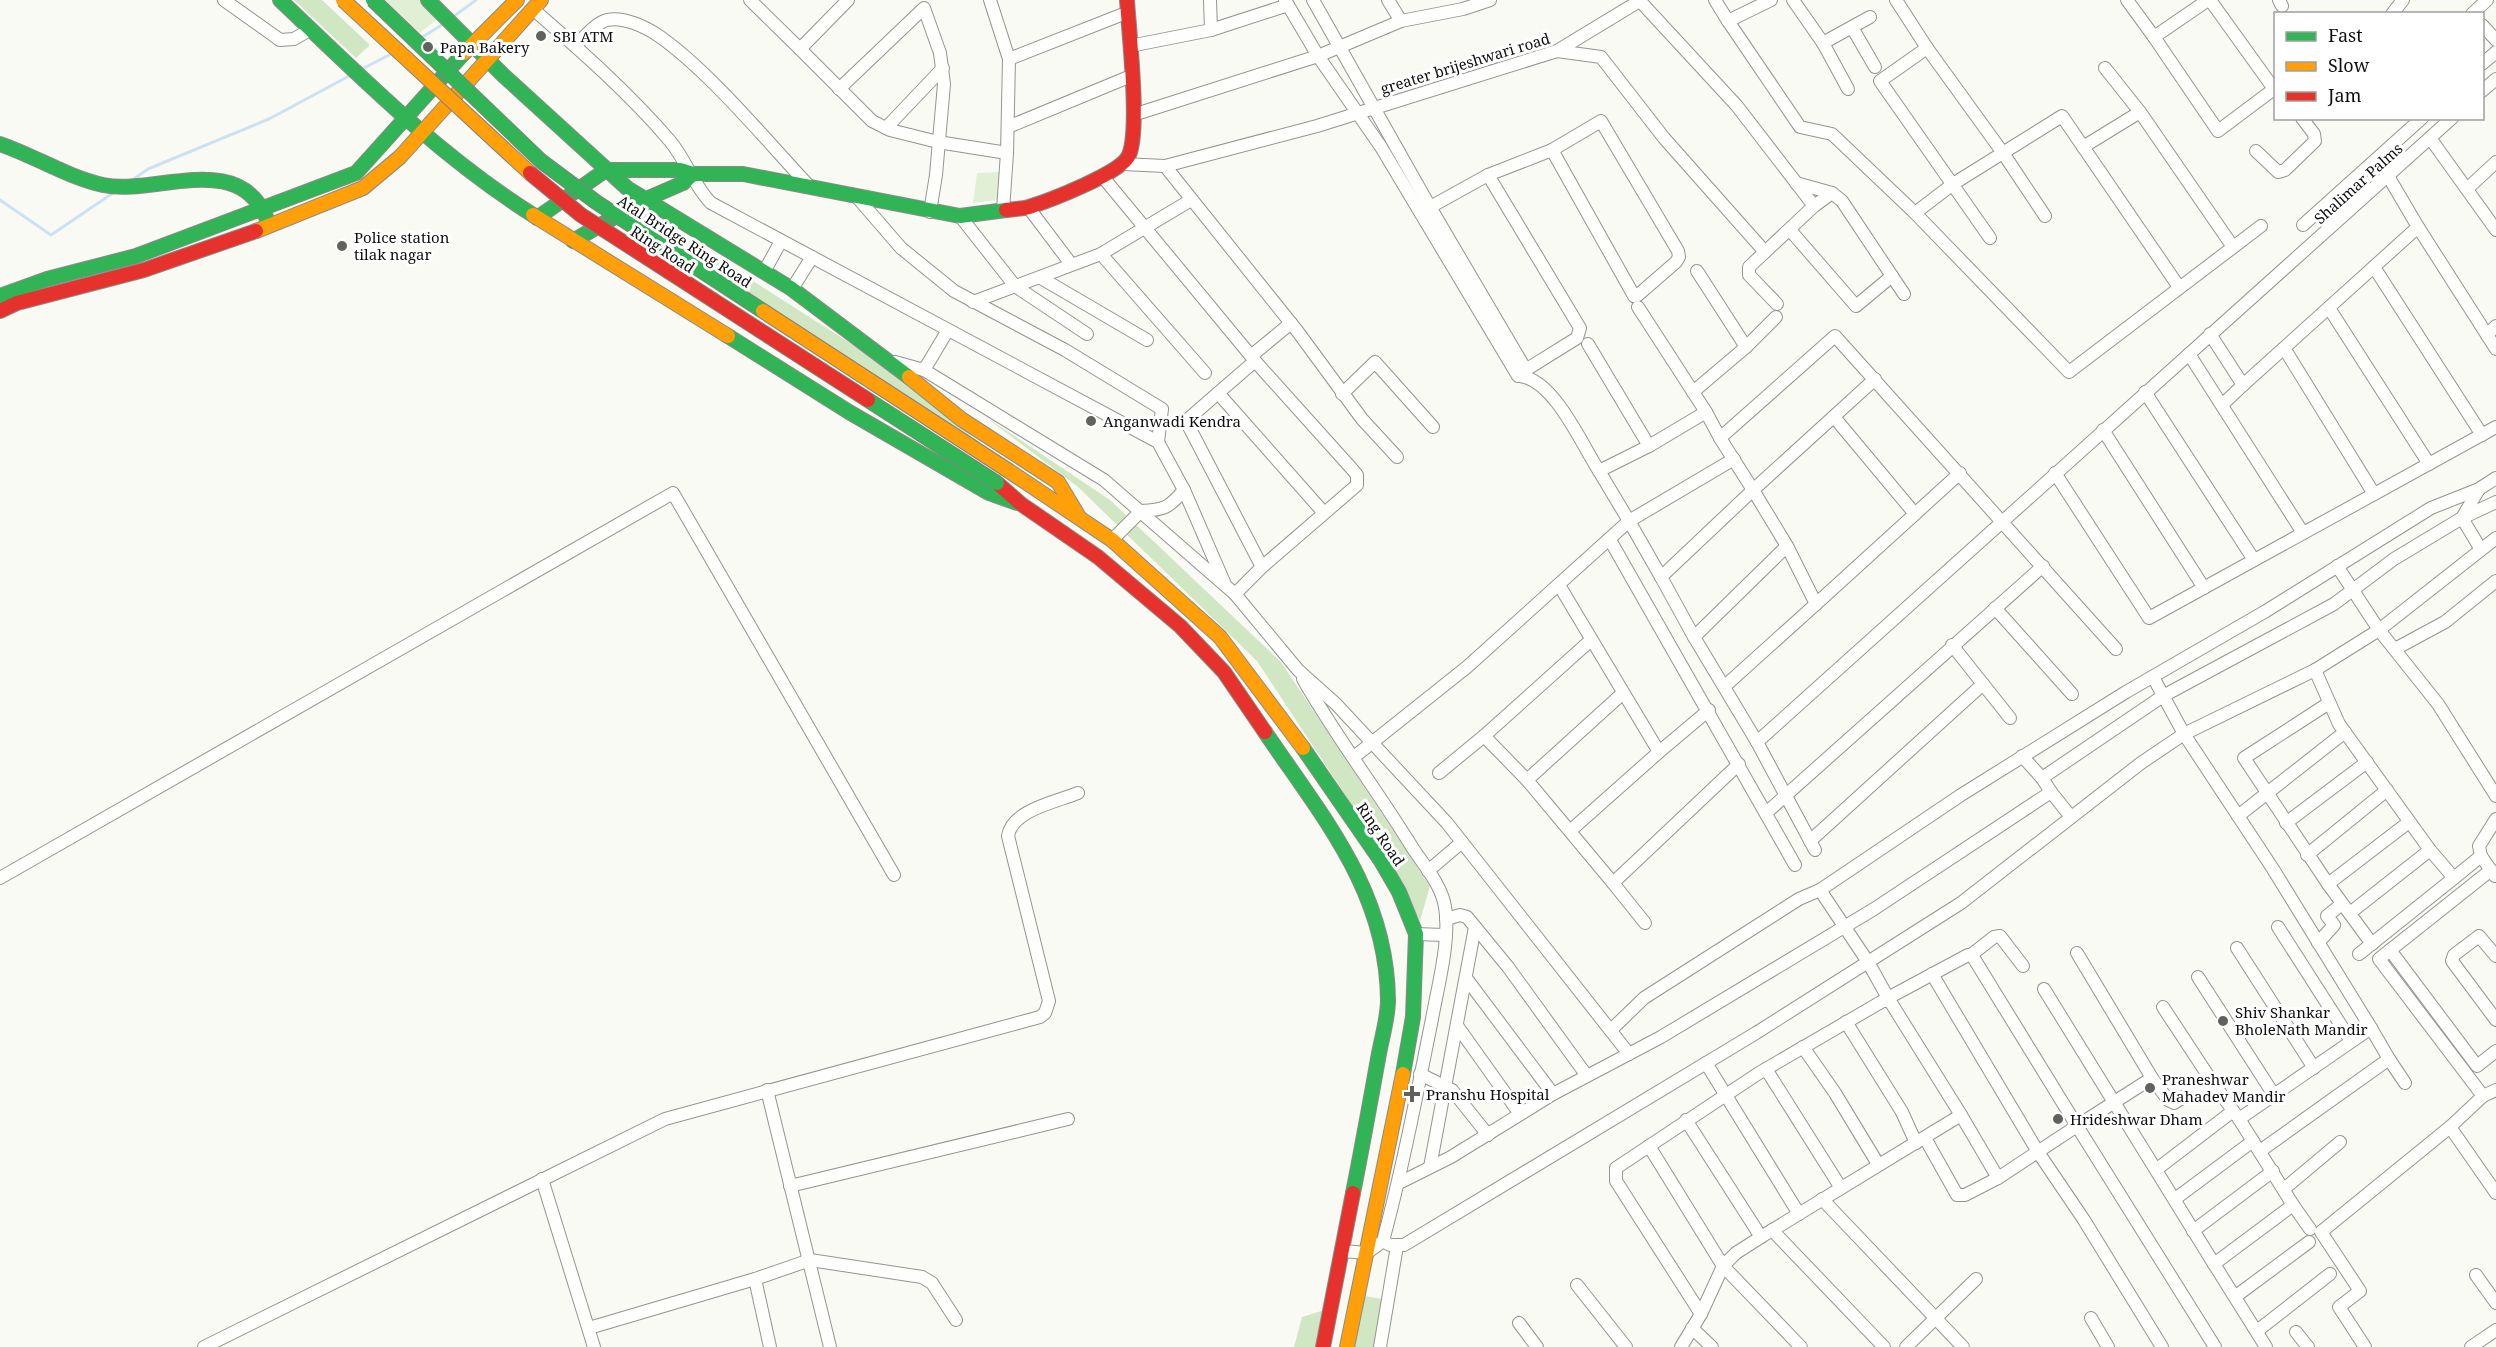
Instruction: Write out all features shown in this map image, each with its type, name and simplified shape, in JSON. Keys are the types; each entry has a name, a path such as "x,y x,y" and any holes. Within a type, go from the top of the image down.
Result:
{"main road":[{"path":"280,0 420,132 492,189 849,412 990,493 1018,504 1097,556 1202,646 1224,672 1347,854 1365,888 1378,923 1386,967 1388,1003 1343,1251 1323,1347"},
{"name":"Ring Road","path":"343,0 536,179 581,215 997,483 1018,504"},
{"name":"Atal Bridge Ring Road","path":"373,0 541,161 641,233 1009,471"},
{"path":"428,0 487,59 606,170 644,200 792,289 887,359 961,419 1058,483 1079,517"},
{"path":"0,296 47,279 136,256 356,173 472,44 517,0"},
{"path":"0,311 17,303 144,270 269,226 363,188 400,157 537,4"},
{"path":"537,218 606,170 680,170 693,174 743,174 960,216 1028,207 1102,176 1123,164 1129,156 1133,115 1126,7"},
{"path":"0,144 102,185 124,188 214,179 253,196 264,208 269,226"},
{"path":"573,241 644,200 683,183 693,174"},
{"name":"Ring Road","path":"1009,471 1112,540 1190,608 1233,654 1381,861 1399,892 1416,934 1413,1017 1347,1347"}],"street":[{"path":"224,0 280,39 294,39 311,29"},
{"path":"750,0 872,121 886,128 939,142 1007,153"},
{"path":"800,49 848,0"},
{"path":"990,0 1009,59 1004,210"},
{"path":"1210,0 1211,30"},
{"path":"1313,0 1394,142 1425,210"},
{"path":"1388,0 1401,21"},
{"path":"1133,115 1318,56 1401,21 1460,4 1490,0"},
{"path":"1640,0 1737,106 1814,206"},
{"name":"greater brijeshwari road","path":"1123,164 1165,166 1317,126 1557,51 1640,0"},
{"path":"1715,0 1800,127 1832,134 1915,213 2069,372 2261,226"},
{"path":"1728,21 1771,0"},
{"path":"1793,0 1823,43 1848,89"},
{"path":"1896,0 2045,216"},
{"path":"2127,0 2218,130 2274,89 2209,0 2154,37"},
{"path":"2394,12 2403,0"},
{"path":"2474,12 2487,0"},
{"path":"1130,46 1211,30 1286,2 1318,56 1425,210 1523,374 1550,392 1629,521 1694,637 1725,686 1813,845 1983,684"},
{"path":"537,4 575,46 651,119 681,153 702,194 711,203 1158,442 1184,490 1224,584"},
{"path":"839,88 922,4 943,68 939,142 930,212"},
{"path":"1009,59 1126,7"},
{"path":"1823,43 1853,29 1870,17"},
{"path":"575,46 607,20 634,24 659,36 707,79 809,186"},
{"path":"2484,27 2496,40"},
{"path":"1853,29 1875,67"},
{"path":"1928,48 1880,81 1990,238"},
{"path":"1557,51 1601,57 1664,138 1765,252"},
{"path":"2484,62 2496,52"},
{"path":"886,128 943,68"},
{"path":"2105,68 2140,112 2233,247"},
{"path":"1008,128 1131,76"},
{"path":"2484,89 2496,79"},
{"path":"2083,147 2140,112"},
{"path":"1915,213 1953,184 2062,116 2179,287"},
{"path":"2256,151 2272,169 2278,172 2285,170 2315,141 2314,134 2304,120"},
{"path":"2303,225 2420,120"},
{"name":"Shalimar Palms","path":"1757,742 2055,472 2450,120"},
{"path":"1425,210 1488,175 1552,150 1601,121 1678,251 1679,257 1638,295 1634,296 1630,292 1552,150"},
{"path":"2430,138 2496,230"},
{"path":"1381,147 1394,142"},
{"path":"2466,189 2496,162"},
{"path":"1165,166 1291,323 1342,394 1396,458"},
{"path":"1488,175 1580,328 1577,338 1523,374"},
{"path":"1102,176 1251,356 1291,323"},
{"path":"2388,176 2418,227 2491,331 2496,349"},
{"path":"1796,183 1832,193 1842,201 1904,294"},
{"path":"1693,392 1746,347 1776,310 1748,271 1814,206 1832,193"},
{"path":"856,196 901,248 954,291 1065,350 1162,409 1158,442"},
{"path":"973,302 1101,254 1191,200"},
{"path":"1028,207 1071,264"},
{"path":"960,216 1015,286 1087,334"},
{"path":"2222,405 2418,227"},
{"path":"1790,230 1856,306 1892,276"},
{"path":"764,272 781,241"},
{"path":"1101,254 1205,373"},
{"path":"792,289 812,257"},
{"path":"2374,267 2482,435"},
{"path":"1697,271 1746,347"},
{"path":"1041,278 1147,340"},
{"path":"1638,307 1706,412 1787,546 1816,604"},
{"path":"2328,308 2429,464"},
{"path":"924,370 948,330"},
{"path":"2210,334 2243,385"},
{"path":"1720,438 1835,336 2116,649"},
{"path":"1588,344 1650,446"},
{"path":"2284,348 2374,494"},
{"path":"2189,354 2303,533"},
{"path":"887,359 924,370 1104,480 1235,594 1298,670 1336,704 1462,842 1629,1054"},
{"path":"1235,594 1262,567 1357,484 1357,475 1255,361 1186,421 1262,567"},
{"path":"1342,394 1375,362 1433,428"},
{"path":"1661,577 1875,379"},
{"path":"2145,392 2254,560"},
{"path":"1218,393 1324,513"},
{"path":"1599,471 1650,446 1706,412"},
{"path":"1834,417 1915,514"},
{"path":"2055,472 2149,618 2496,427"},
{"path":"2103,430 2204,588"},
{"path":"1354,757 1467,668 1629,521 1734,459"},
{"path":"1725,686 1960,473"},
{"path":"1611,1030 1644,998 1799,899 1820,890 2022,756 2431,508 2479,489 2496,478"},
{"path":"2462,518 2479,489"},
{"path":"1112,540 1141,511 1158,510 1171,506 1184,490"},
{"path":"0,878 673,493 894,875"},
{"path":"2042,778 2163,696 2334,604 2394,559 2462,518 2496,502"},
{"path":"2462,518 2480,548"},
{"path":"1383,1241 1397,1246 1404,1245 1706,1063 1868,962 1961,903 2141,763 2184,734 2315,670 2379,630 2480,548 2496,538"},
{"path":"1610,540 1709,710 1795,865"},
{"path":"1694,637 1787,546"},
{"path":"1766,813 2043,566"},
{"path":"2337,566 2379,630 2438,704 2496,795"},
{"path":"2395,649 2445,622 2496,581"},
{"path":"1559,585 1659,752"},
{"path":"1995,608 2072,694"},
{"path":"1439,773 1591,640"},
{"path":"1952,645 2010,718"},
{"path":"1298,670 1323,713 1428,871 1444,902 1446,919 1439,980 1399,1183 1383,1241 1367,1253 1343,1251"},
{"path":"2315,670 2345,732 2409,822 2454,878"},
{"path":"2153,677 2184,734 2238,816 2404,1083"},
{"path":"1527,780 1623,693"},
{"path":"2329,703 2244,758 2307,855 2372,944"},
{"path":"1570,831 1709,710"},
{"path":"2238,816 2345,732"},
{"path":"1484,736 1527,780 1645,923"},
{"path":"2022,756 2042,778 2071,817"},
{"path":"2286,823 2367,762"},
{"path":"1613,883 1739,764"},
{"path":"2307,855 2387,790"},
{"path":"1399,1183 1488,1135 1553,1094 1629,1054 1844,926 2051,792"},
{"path":"204,1347 664,1119 1040,1017 1046,1013 1049,1001 1008,837 1009,830 1020,817 1078,793"},
{"path":"2482,1096 2379,959 2494,873 2481,856 2479,846 2496,819"},
{"path":"2328,885 2409,822"},
{"path":"1428,871 1462,842"},
{"path":"2318,943 2334,925 2326,916 2346,909 2430,850"},
{"path":"2359,954 2481,856"},
{"path":"1820,890 1868,962 1998,1178"},
{"path":"1446,919 1460,915 1467,917 1587,1076"},
{"path":"1430,1167 1475,927"},
{"path":"2278,927 2351,1041"},
{"path":"1416,934 1444,935"},
{"path":"1701,1314 1616,1181 1616,1168 1725,1094 1888,998 1971,955 1994,937 2000,936 2023,966"},
{"path":"2496,956 2479,936 2454,955 2452,961 2496,1020"},
{"path":"2237,948 2314,1068"},
{"path":"2390,950 2477,1066"},
{"path":"2077,953 2168,1100 2174,1103 2211,1080"},
{"path":"1971,955 2000,998 2076,1126 2215,1347"},
{"path":"1932,974 2038,1152 2084,1220 2162,1347"},
{"path":"2198,977 2229,1021 2274,1095"},
{"path":"1466,978 1553,1094"},
{"path":"2044,989 2266,1347"},
{"path":"2163,1007 2273,1171 2309,1235 2236,1296"},
{"path":"1846,1022 1955,1194 1965,1195 1998,1178 2152,1077"},
{"path":"1458,1027 1520,1114"},
{"path":"2157,1169 2236,1115 2274,1095 2371,1028"},
{"path":"1803,1047 1835,1093 1878,1164"},
{"path":"2466,1074 2496,1051"},
{"path":"2175,1199 2389,1059"},
{"path":"1706,1063 1799,1214"},
{"path":"1766,1069 1840,1188"},
{"path":"1420,1074 1446,1085 1488,1135"},
{"path":"767,1090 830,1347"},
{"path":"2365,1347 2339,1307 2360,1292 2321,1232 2450,1127 2482,1096 2496,1090"},
{"path":"1681,1347 1701,1314 1723,1266 1736,1252 1961,1115"},
{"path":"790,1186 1068,1119"},
{"path":"1686,1120 1761,1237"},
{"path":"2450,1127 2496,1193"},
{"path":"2284,1189 2340,1142"},
{"path":"1649,1146 1723,1266 1801,1347"},
{"path":"2193,1231 2273,1171"},
{"path":"542,1179 594,1347"},
{"path":"1822,1200 1963,1347"},
{"path":"2214,1264 2293,1205"},
{"path":"1772,1230 1884,1347"},
{"path":"1380,1347 1397,1246"},
{"path":"590,1328 755,1279 810,1260 922,1276 932,1284 956,1320"},
{"path":"2257,1331 2330,1274"},
{"path":"2476,1275 2496,1303"},
{"path":"755,1279 770,1347"},
{"path":"1906,1347 1976,1279"},
{"path":"1577,1285 1626,1347"},
{"path":"2091,1318 2108,1347"},
{"path":"1519,1323 1537,1347"},
{"path":"1692,1328 1712,1347"},
{"path":"2471,1347 2496,1330"},
{"path":"2296,1332 2308,1347"}],"green space":[{"path":"294,0 322,0 370,45 356,58"},
{"path":"377,0 421,0 439,18 417,35"},
{"path":"999,172 997,200 973,203 977,173"},
{"path":"645,212 875,359 987,448 630,228"},
{"path":"983,415 1110,500 1281,662 1430,886 1420,921 1377,843 1257,661 1078,487"},
{"path":"1358,1295 1389,1300 1380,1347 1347,1347"},
{"path":"1331,1308 1323,1347 1294,1347 1302,1317"}],"waterway":[{"path":"453,17 476,0"},
{"path":"421,38 443,24"},
{"path":"362,69 391,54"},
{"path":"131,181 148,169 269,119 351,75"},
{"path":"0,200 51,235 113,193"}],"traffic: fast":[{"path":"280,0 401,114 465,167 533,215"},
{"path":"373,0 541,161 596,202 763,311"},
{"path":"428,0 503,75 627,188 792,289 909,377"},
{"path":"0,296 47,279 136,256 356,173 464,53"},
{"path":"0,144 77,177 103,185 124,187 193,180 215,180 236,185 253,197 266,217"},
{"path":"537,218 606,170 680,170 693,174 743,174 960,216 1006,210"},
{"path":"573,241 644,200 683,183 693,174"},
{"path":"728,336 849,412 989,493 1017,503"},
{"path":"868,400 997,483"},
{"path":"1265,732 1309,795 1348,857 1377,924 1385,961 1387,1015 1353,1193"},
{"path":"1303,748 1381,861 1399,892 1416,934 1413,1017 1403,1074"}],"traffic: slow":[{"path":"343,0 530,173"},
{"path":"464,53 517,0"},
{"path":"256,231 363,188 400,157 541,0"},
{"path":"533,215 728,336"},
{"path":"763,311 1009,471"},
{"path":"909,377 961,419 1058,482 1079,517"},
{"path":"1009,471 1112,540 1220,637 1303,748"},
{"path":"1347,1347 1403,1074"}],"traffic: jam":[{"path":"1006,210 1029,207 1084,186 1113,170 1129,155 1134,124 1134,103 1127,0"},
{"path":"530,173 581,215 868,400"},
{"path":"0,311 17,303 144,270 256,231"},
{"path":"997,483 1021,504 1098,557 1180,626 1224,672 1265,732"},
{"path":"1323,1347 1353,1193"}],"place":[{"name":"SBI ATM","path":"541,36"},
{"name":"Papa Bakery","path":"428,47"},
{"name":"Police station tilak nagar","path":"342,246"},
{"name":"Anganwadi Kendra","path":"1091,421"},
{"name":"Shiv Shankar BholeNath Mandir","path":"2223,1021"},
{"name":"Praneshwar Mahadev Mandir","path":"2150,1088"},
{"name":"Pranshu Hospital","path":"1412,1094"},
{"name":"Hrideshwar Dham","path":"2058,1119"}]}
